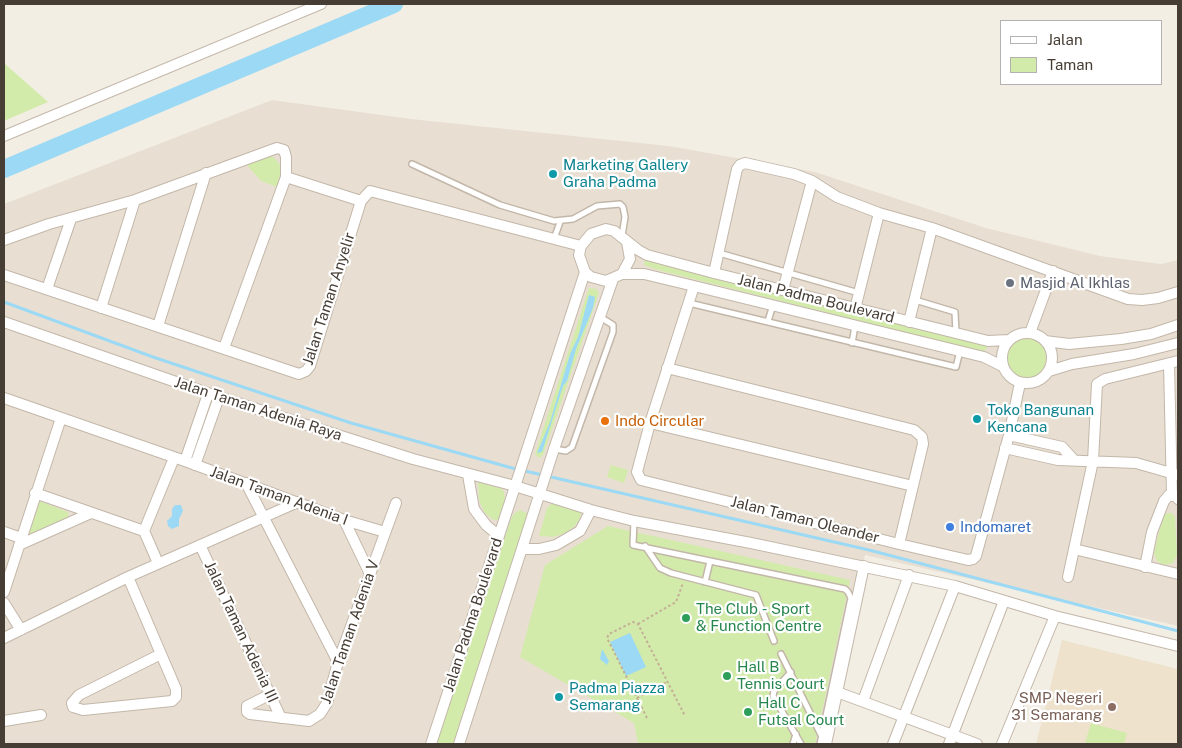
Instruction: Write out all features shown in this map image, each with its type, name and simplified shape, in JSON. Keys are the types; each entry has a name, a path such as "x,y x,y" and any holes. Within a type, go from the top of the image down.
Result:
{"street":[{"path":"4,136 321,4"},
{"path":"4,240 135,200 277,148 284,150 286,177 224,348"},
{"path":"714,273 740,165 745,163 794,174 812,181 837,197 879,213 932,228 1128,299 1158,298 1178,292"},
{"path":"158,326 206,173"},
{"path":"286,177 361,201 366,194 375,191 580,246"},
{"path":"782,290 812,181"},
{"path":"101,308 135,200"},
{"name":"Jalan Taman Anyelir","path":"4,275 299,374 306,371 310,366 361,201"},
{"path":"855,309 879,213"},
{"path":"48,289 71,219"},
{"path":"910,322 932,228"},
{"path":"553,451 599,317 617,277 630,259 624,239 614,231 598,230 584,239 580,246 579,255 585,272 598,280 617,277"},
{"name":"Jalan Padma Boulevard","path":"624,239 647,254 714,273 988,341 1008,340"},
{"path":"1030,333 1053,271"},
{"name":"Jalan Padma Boulevard","path":"431,744 585,272"},
{"name":"Jalan Padma Boulevard","path":"617,277 644,274 984,357 1002,366"},
{"path":"694,286 650,423 913,486"},
{"name":"Jalan Taman Adenia Raya","path":"4,322 214,395 468,475 540,493 591,510 634,521 909,575 955,586 1054,616 1178,646"},
{"path":"1178,325 1151,334 1069,344 1045,341 1030,333 1015,335 1008,340 1001,357 1002,366 1012,379 1020,383 1036,382 1049,371 1072,364 1134,354 1178,343"},
{"path":"1045,341 1052,355 1049,371"},
{"path":"1068,577 1094,461 1097,384 1105,379 1174,363 1175,497 1164,501 1152,532 1145,567"},
{"path":"667,368 914,430 922,436 923,444 899,544"},
{"path":"1020,383 1005,448 1058,460 1073,459 1136,463 1176,475"},
{"path":"190,463 214,395"},
{"name":"Jalan Taman Adenia I","path":"4,398 246,483 344,520 385,532"},
{"path":"4,592 35,493 62,418"},
{"name":"Jalan Taman Oleander","path":"650,423 637,472 641,480 968,560 976,556 1005,448"},
{"path":"1009,435 1062,447 1073,459"},
{"path":"1042,457 1045,444"},
{"name":"Jalan Padma Boulevard","path":"459,744 553,451"},
{"path":"158,563 144,531 174,458"},
{"path":"468,475 474,508 486,525 499,536"},
{"path":"246,483 338,662"},
{"path":"35,493 144,531"},
{"path":"4,638 158,563 298,502"},
{"name":"Jalan Taman Adenia V","path":"271,694 247,706 247,712 281,718 309,720 320,714 327,703 338,662 396,503"},
{"path":"522,549 539,549 556,545 580,531 591,510"},
{"path":"20,542 91,513"},
{"path":"344,520 370,574"},
{"path":"4,532 20,542"},
{"name":"Jalan Taman Adenia III","path":"200,546 281,718"},
{"path":"1074,550 1178,574"},
{"path":"824,741 838,692 864,566"},
{"path":"863,701 909,575"},
{"path":"128,577 161,654 176,689 172,702 83,710 73,707 72,702 79,695 161,654"},
{"path":"893,744 955,586"},
{"path":"951,740 1004,601"},
{"path":"4,603 21,630"},
{"path":"1002,744 1054,616"},
{"path":"838,692 904,717 951,740 977,744"},
{"path":"4,721 41,716"}],"lane":[{"path":"412,164 500,204 526,214 560,222 573,219 597,206 620,204 624,210 625,217 624,239"},
{"path":"554,239 560,222"},
{"path":"718,253 859,293"},
{"path":"915,300 955,312 956,333"},
{"path":"688,303 956,367 960,351"},
{"path":"768,321 773,305"},
{"path":"553,451 566,451 572,447 613,332 613,325 599,317"},
{"path":"852,343 856,326"},
{"path":"634,521 633,545 845,589 848,592 850,598 824,741 820,744"},
{"path":"645,546 660,568 685,577 756,595 774,641"},
{"path":"705,582 710,560"},
{"path":"781,654 824,741"},
{"path":"791,672 774,691 773,696 801,744"},
{"path":"793,744 796,734"}],"path":[{"path":"638,624 676,602 685,577"},
{"path":"647,718 607,638 610,634 633,622 638,624 685,716"},
{"path":"636,698 668,682"}],"shaded area":[{"path":"272,100 411,119 669,146 815,172 986,228 1100,256 1161,264 1178,260 1178,626 865,555 826,744 4,744 4,204"},
{"name":"SMP Negeri 31 Semarang","path":"1062,640 1178,669 1178,744 1036,744"}],"green space":[{"path":"4,63 48,102 4,121"},
{"path":"270,154 279,163 281,171 277,187 261,181 246,164"},
{"path":"647,259 986,345 987,348 983,352 658,270 644,265 644,261"},
{"path":"589,288 596,289 599,293 543,455 539,458 535,454"},
{"path":"1030,338 1037,341 1043,347 1046,358 1045,366 1037,375 1030,378 1022,378 1015,375 1007,366 1006,354 1009,347 1018,339"},
{"path":"611,465 628,470 624,483 607,477"},
{"path":"478,482 502,489 504,492 505,502 500,521 492,519 484,512 479,500"},
{"path":"39,501 68,512 69,517 31,537 26,534 35,504"},
{"path":"555,501 583,509 579,520 574,527 563,534 553,537 539,536 547,508"},
{"path":"520,510 528,514 528,524 454,744 436,744 511,519"},
{"path":"1167,513 1172,513 1175,517 1177,555 1173,563 1164,565 1157,561 1154,553 1163,516"},
{"name":"The Club - Sport & Function Centre","path":"608,526 850,580 815,744 638,744 634,723 520,657 545,565"},
{"path":"1091,723 1127,733 1124,744 1085,743"}],"water":[{"path":"589,295 595,297 593,308 576,349 542,452 537,453 550,422 570,354 578,337"},
{"path":"175,505 181,505 183,511 179,519 179,526 172,529 168,526 167,521 172,516 172,509"},
{"path":"630,633 646,667 626,676 610,642"},
{"path":"602,649 609,661 607,665 600,659"}],"waterway":[{"path":"4,169 394,4"},
{"path":"4,302 153,357 351,423 512,468 869,550 1178,631"}],"place":[{"name":"Marketing Gallery Graha Padma","path":"553,174"},
{"name":"Masjid Al Ikhlas","path":"1010,283"},
{"name":"Toko Bangunan Kencana","path":"977,419"},
{"name":"Indo Circular","path":"605,421"},
{"name":"Indomaret","path":"950,527"},
{"name":"The Club - Sport & Function Centre","path":"686,618"},
{"name":"Hall B Tennis Court","path":"727,676"},
{"name":"Padma Piazza Semarang","path":"559,697"},
{"name":"SMP Negeri 31 Semarang","path":"1112,707"},
{"name":"Hall C Futsal Court","path":"748,712"}]}
